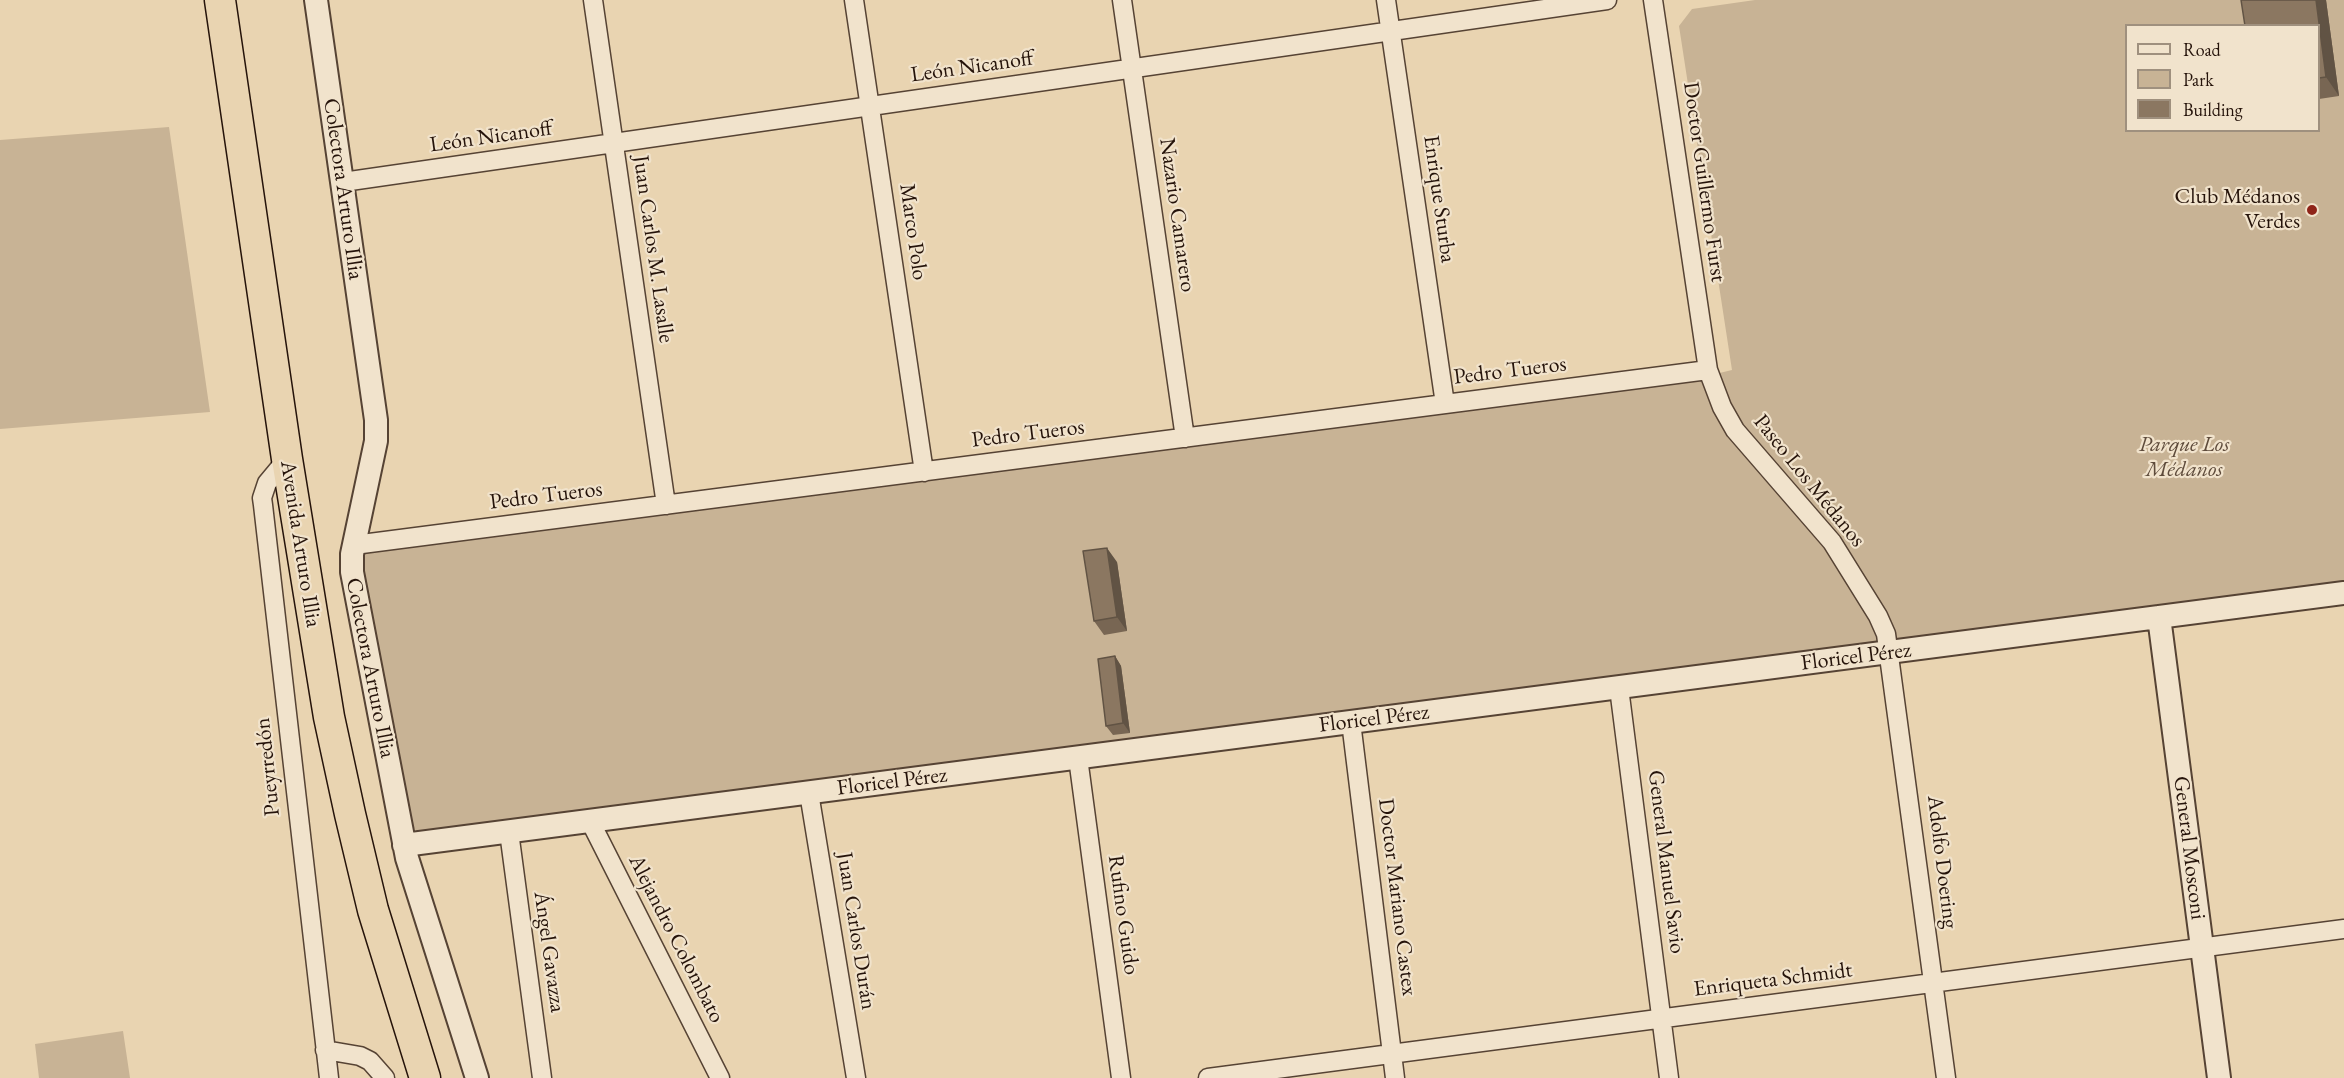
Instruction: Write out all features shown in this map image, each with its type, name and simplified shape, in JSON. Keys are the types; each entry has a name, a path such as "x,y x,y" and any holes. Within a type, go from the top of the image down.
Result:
{"highway":[{"name":"Avenida Arturo Illia","path":"220,0 286,459 317,652 345,793 382,942 425,1078"}],"street":[{"name":"Colectora Arturo Illia","path":"316,0 376,420 374,451 354,545 352,572 404,845 414,885 477,1078"},
{"name":"Juan Carlos M. Lasalle","path":"593,0 666,505"},
{"name":"Marco Polo","path":"854,0 924,472"},
{"name":"Nazario Camarero","path":"1122,0 1185,438"},
{"name":"Enrique Sturba","path":"1386,0 1445,404"},
{"name":"León Nicanoff","path":"343,182 1607,0"},
{"name":"Doctor Guillermo Furst","path":"1653,0 1708,370"},
{"name":"Pedro Tueros","path":"354,545 1708,370"},
{"name":"Paseo Los Médanos","path":"1708,370 1722,407 1735,430 1825,533 1846,563 1883,625 1890,652"},
{"name":"Pueyrredón","path":"286,459 267,483 262,498 329,1078"},
{"name":"Floricel Pérez","path":"404,845 2344,593"},
{"name":"General Mosconi","path":"2159,617 2219,1078"},
{"name":"Adolfo Doering","path":"1890,652 1946,1078"},
{"name":"General Manuel Savio","path":"1619,688 1669,1078"},
{"name":"Doctor Mariano Castex","path":"1351,722 1395,1078"},
{"name":"Rufino Guido","path":"1078,758 1121,1078"},
{"name":"Juan Carlos Durán","path":"809,793 856,1078"},
{"name":"Alejandro Colombato","path":"590,821 720,1078"},
{"name":"Ángel Gavazza","path":"509,832 542,1078"},
{"name":"Enriqueta Schmidt","path":"1208,1078 2344,929"},
{"path":"325,1050 360,1056 370,1061 385,1078"}],"green space":[{"name":"Parque Los Médanos","path":"1755,0 2344,0 2344,583 421,832 416,831 412,825 361,564 365,552 1690,380 1732,370 1679,26 1692,9"},
{"path":"169,127 210,412 0,429 0,140"},
{"path":"123,1031 130,1078 39,1078 35,1044"}],"building":[{"path":"2241,0 2316,0 2319,24 2245,24"},
{"path":"2320,31 2326,77 2320,78"},
{"path":"1107,548 1117,617 1094,621 1083,551"},
{"path":"1115,656 1123,723 1106,726 1098,659"}],"place":[{"name":"Club Médanos Verdes","path":"2312,210"}]}
